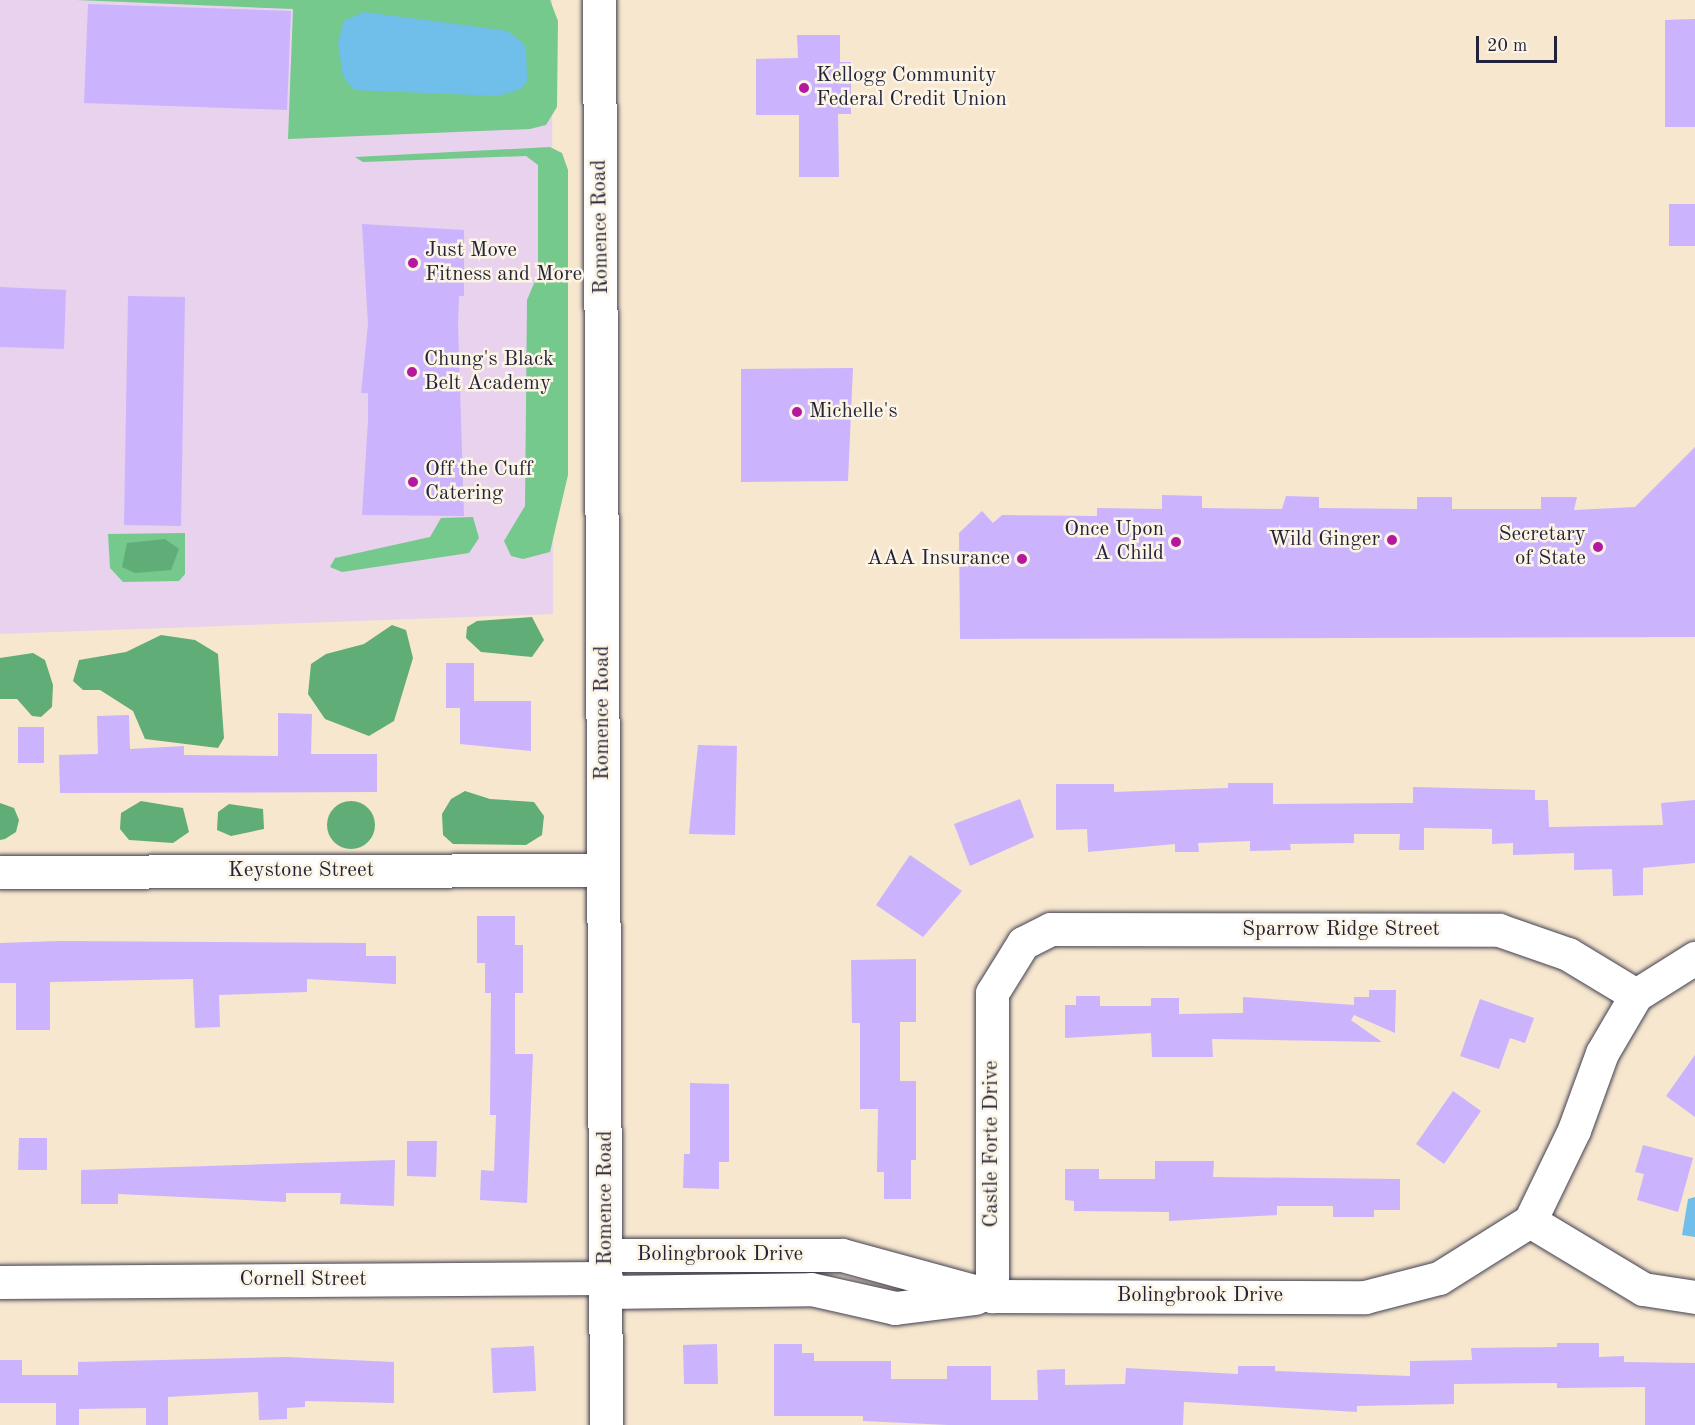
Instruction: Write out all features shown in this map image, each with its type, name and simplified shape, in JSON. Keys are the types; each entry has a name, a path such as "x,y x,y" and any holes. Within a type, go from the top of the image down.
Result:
{"street":[{"name":"Romence Road","path":"599,0 606,1425"},
{"name":"Keystone Street","path":"0,872 602,870"},
{"name":"Sparrow Ridge Street","path":"992,993 1023,943 1051,929 1499,930 1568,954 1636,995"},
{"path":"1695,958 1636,995 1602,1053 1574,1130 1530,1221 1643,1289 1695,1297"},
{"name":"Castle Forte Drive","path":"992,993 992,1296"},
{"name":"Bolingbrook Drive","path":"606,1275 842,1255 992,1296 1365,1297 1439,1278 1530,1221"},
{"name":"Cornell Street","path":"0,1282 606,1275"}],"shaded area":[{"path":"0,0 552,0 553,614 0,634"}],"green space":[{"path":"76,0 550,0 558,21 557,107 546,125 530,129 288,139 293,9"},
{"path":"550,147 562,153 568,170 568,475 550,552 523,559 511,556 504,541 525,506 527,300 538,274 538,165 526,156 363,162 355,157"},
{"path":"473,517 479,538 469,553 342,572 330,567 335,558 430,537 441,518"},
{"path":"185,533 185,574 179,581 123,582 110,568 108,534"},
{"path":"165,539 179,549 171,570 135,573 122,567 127,543"},
{"path":"532,617 544,640 532,657 481,652 466,638 467,627 477,621"},
{"path":"392,625 406,630 413,658 394,721 369,736 325,719 308,694 311,664 326,654 364,644"},
{"path":"161,635 195,640 218,654 224,738 218,748 145,739 133,711 100,690 83,690 73,681 79,660 126,652"},
{"path":"33,653 45,660 53,685 52,707 41,717 32,716 17,699 0,699 0,658"},
{"path":"465,791 490,799 534,802 544,816 542,835 526,845 453,844 443,835 442,814 451,799"},
{"path":"141,801 183,808 189,832 173,843 129,840 120,829 121,813"},
{"path":"351,801 368,808 375,825 368,842 351,849 334,842 327,825 334,808"},
{"path":"0,803 14,808 19,820 16,832 0,840"},
{"path":"229,804 263,809 264,829 231,836 217,830 218,812"}],"water":[{"path":"364,12 508,31 526,46 527,81 521,89 498,96 354,90 343,76 338,43 344,21"},
{"path":"1695,1197 1695,1237 1682,1235 1688,1199"}],"building":[{"path":"88,4 291,11 287,110 84,103"},
{"path":"1695,19 1695,127 1665,127 1665,20"},
{"name":"Kellogg Community Federal Credit Union","path":"797,35 840,35 840,62 851,62 851,114 838,114 839,177 799,177 799,115 756,115 756,59 798,58"},
{"path":"1669,204 1695,204 1695,246 1669,246"},
{"path":"362,224 464,230 464,296 459,296 458,324 464,516 362,515 368,393 361,393 368,324"},
{"path":"0,287 66,290 64,349 0,347"},
{"path":"128,296 185,297 181,526 124,525"},
{"name":"Michelle's","path":"853,368 848,481 741,482 741,369"},
{"path":"1695,447 1695,637 960,639 959,533 982,511 993,523 1002,515 1097,516 1097,508 1162,509 1162,495 1202,496 1202,508 1282,509 1286,496 1319,497 1319,508 1417,509 1417,497 1452,497 1452,509 1541,509 1541,497 1577,497 1574,510 1635,507"},
{"path":"446,663 474,663 474,701 531,701 531,751 460,744 460,708 446,708"},
{"path":"278,713 312,714 311,754 377,754 377,792 60,793 59,755 98,754 97,716 129,715 130,749 184,746 184,755 278,756"},
{"path":"18,727 44,727 44,763 18,763"},
{"path":"698,745 737,746 735,835 689,834"},
{"path":"1228,783 1273,783 1273,804 1413,803 1413,787 1535,790 1535,800 1548,800 1549,827 1663,825 1661,803 1695,800 1695,863 1643,868 1643,895 1613,896 1612,869 1574,870 1574,853 1513,855 1513,843 1492,844 1492,829 1424,828 1424,850 1399,850 1400,834 1354,834 1354,843 1290,844 1291,850 1250,851 1250,841 1198,843 1199,852 1175,852 1175,844 1088,852 1087,829 1056,830 1056,784 1114,784 1114,792 1228,788"},
{"path":"1020,799 1034,837 970,866 954,824"},
{"path":"910,855 962,891 923,937 876,905"},
{"path":"477,916 515,916 515,945 523,945 523,993 515,993 515,1054 533,1054 527,1203 480,1200 481,1170 494,1171 496,1115 490,1115 491,993 485,993 485,963 477,963"},
{"path":"59,941 366,943 366,956 396,956 396,984 307,979 307,992 219,995 220,1027 195,1028 193,979 50,982 50,1030 16,1030 16,983 0,983 0,943"},
{"path":"916,959 916,1022 900,1022 900,1081 916,1081 916,1160 911,1160 911,1199 884,1199 884,1172 877,1172 878,1109 860,1109 860,1023 852,1023 851,960"},
{"path":"1369,990 1396,990 1395,1033 1354,1015 1351,1020 1382,1042 1212,1039 1213,1057 1152,1057 1151,1033 1065,1038 1065,1005 1076,1005 1076,996 1100,996 1100,1006 1151,1006 1151,998 1179,998 1179,1014 1243,1013 1243,997 1354,1005 1354,997 1369,997"},
{"path":"1480,999 1534,1018 1525,1043 1510,1038 1499,1069 1460,1056"},
{"path":"1695,1055 1695,1117 1666,1096"},
{"path":"690,1083 729,1084 729,1162 719,1162 719,1189 683,1188 684,1154 690,1154"},
{"path":"1453,1091 1481,1111 1444,1164 1416,1144"},
{"path":"19,1138 47,1138 47,1170 18,1170"},
{"path":"407,1141 437,1141 436,1177 407,1176"},
{"path":"1643,1145 1693,1158 1678,1212 1637,1200 1644,1174 1635,1172"},
{"path":"395,1160 394,1206 340,1204 341,1193 286,1193 286,1202 118,1194 118,1204 81,1204 81,1170"},
{"path":"1155,1161 1214,1161 1213,1177 1400,1179 1400,1210 1374,1210 1374,1217 1333,1217 1333,1206 1277,1206 1277,1215 1169,1221 1169,1212 1074,1211 1074,1201 1065,1200 1065,1169 1099,1169 1099,1179 1155,1179"},
{"path":"1557,1343 1599,1343 1599,1357 1624,1356 1624,1362 1695,1363 1695,1425 1645,1425 1645,1387 1557,1388 1557,1383 1454,1384 1454,1404 1357,1406 1357,1412 1184,1402 1183,1425 948,1425 863,1421 863,1416 774,1416 774,1344 802,1344 802,1353 814,1353 814,1361 891,1361 891,1379 947,1379 947,1366 991,1366 991,1400 1038,1400 1037,1370 1065,1369 1065,1385 1125,1384 1126,1368 1238,1374 1238,1366 1275,1366 1275,1371 1410,1376 1410,1361 1472,1360 1471,1348 1557,1347"},
{"path":"717,1344 718,1384 684,1384 683,1345"},
{"path":"534,1346 536,1391 493,1393 491,1348"},
{"path":"286,1357 394,1362 394,1403 305,1401 305,1407 287,1408 287,1419 259,1420 258,1392 168,1397 168,1425 146,1425 146,1408 79,1409 79,1425 56,1425 56,1403 0,1403 0,1360 22,1360 22,1375 78,1375 78,1362"}],"place":[{"name":"Kellogg Community Federal Credit Union","path":"804,88"},
{"name":"Just Move Fitness and More","path":"413,263"},
{"name":"Chung's Black Belt Academy","path":"412,372"},
{"name":"Michelle's","path":"797,412"},
{"name":"Off the Cuff Catering","path":"413,482"},
{"name":"Wild Ginger","path":"1392,540"},
{"name":"Once Upon A Child","path":"1176,542"},
{"name":"Secretary of State","path":"1598,547"},
{"name":"AAA Insurance","path":"1022,559"}]}
